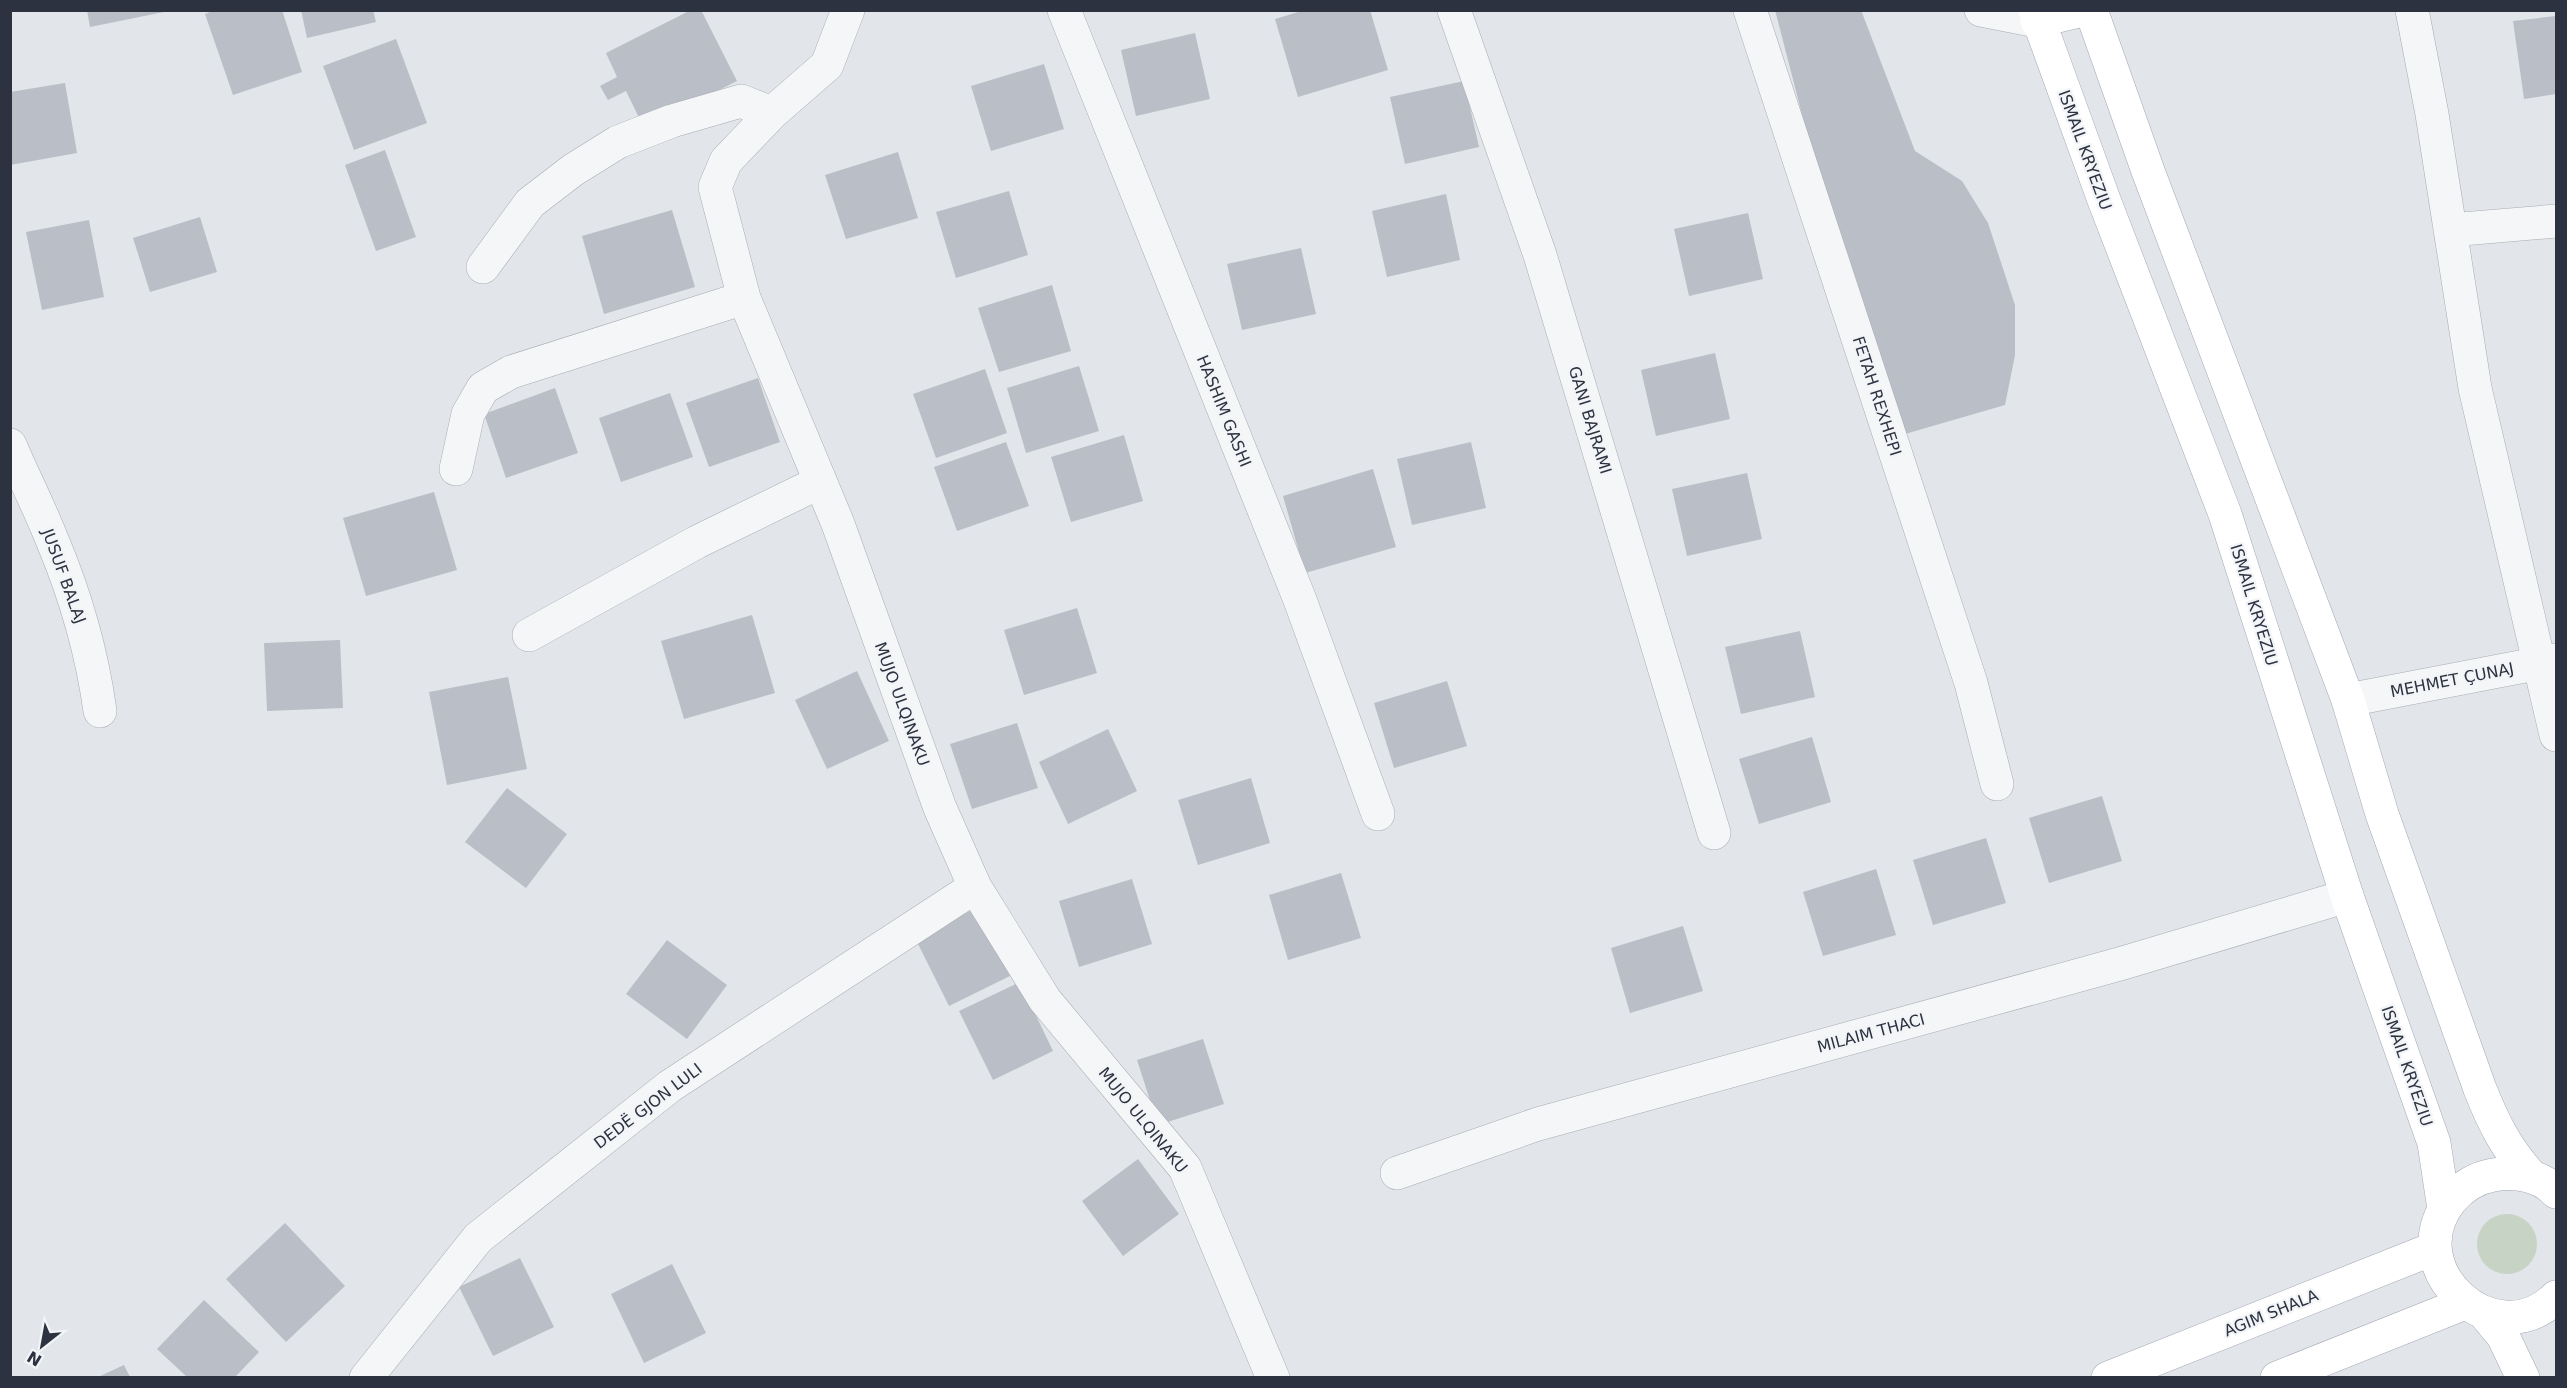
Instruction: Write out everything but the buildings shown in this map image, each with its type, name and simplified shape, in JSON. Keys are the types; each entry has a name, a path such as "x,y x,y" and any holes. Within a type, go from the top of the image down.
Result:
{"main road":[{"path":"2036,16 2083,10"},
{"name":"ISMAIL KRYEZIU","path":"2091,10 2148,171 2348,700 2382,814 2494,1124 2510,1152 2544,1184"},
{"name":"ISMAIL KRYEZIU","path":"2036,16 2225,514 2347,896 2434,1143 2444,1209"},
{"name":"ISMAIL KRYEZIU","path":"2523,1377 2503,1336 2450,1288 2440,1269 2435,1248 2437,1226 2444,1209 2460,1190 2482,1177 2506,1172 2544,1184"},
{"name":"AGIM SHALA","path":"2108,1377 2435,1248"},
{"path":"2277,1377 2474,1308 2507,1317 2530,1314 2551,1303 2556,1297"}],"street":[{"name":"MUJO ULQINAKU","path":"848,10 826,65 772,113 726,161 715,187 744,298 838,524 940,808 975,887 1045,1000 1185,1168 1273,1377"},
{"name":"HASHIM GASHI","path":"1064,10 1300,600 1378,814"},
{"name":"GANI BAJRAMI","path":"1454,10 1540,255 1714,832"},
{"name":"FETAH REXHEPI","path":"1750,10 1971,683 1997,784"},
{"path":"1981,10 2036,16"},
{"path":"2412,10 2432,114 2475,388 2549,662 2556,735"},
{"path":"483,267 530,203 573,170 618,142 672,121 741,101 772,113"},
{"path":"2450,230 2556,221"},
{"path":"456,469 468,414 483,388 511,372 744,298"},
{"name":"JUSUF BALAJ","path":"10,445 54,543 74,598 94,667 100,711"},
{"path":"529,635 697,542 820,482"},
{"name":"MEHMET ÇUNAJ","path":"2348,700 2549,662"},
{"name":"DEDË GJON LULI","path":"366,1377 478,1238 670,1086 975,887"},
{"name":"MILAIM THACI","path":"1397,1173 1538,1124 2123,963 2347,896"}],"green space":[{"path":"2501,1214 2513,1214 2524,1219 2532,1227 2537,1244 2535,1256 2524,1269 2513,1274 2501,1274 2490,1269 2482,1261 2477,1250 2477,1238 2482,1227 2490,1219"}]}
